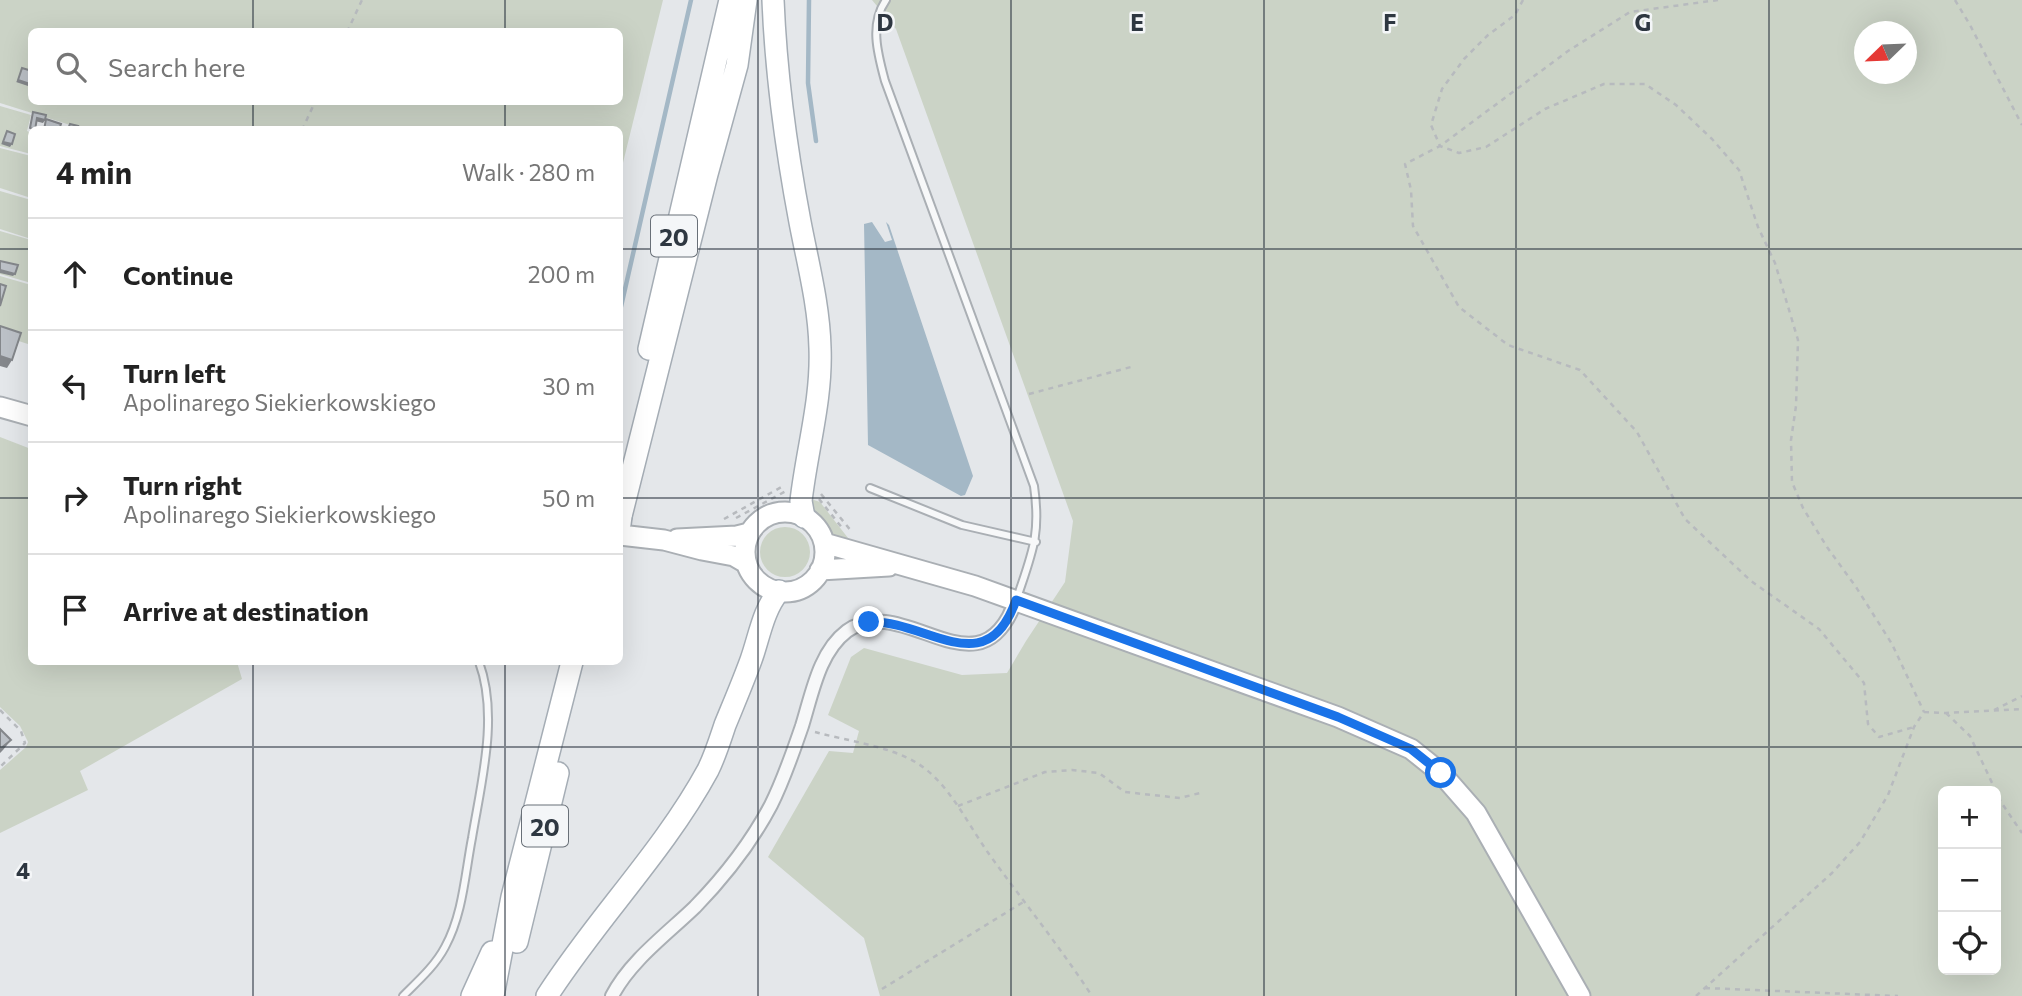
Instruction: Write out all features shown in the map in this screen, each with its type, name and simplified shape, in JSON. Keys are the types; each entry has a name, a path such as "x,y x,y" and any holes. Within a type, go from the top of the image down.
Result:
{"main road":[{"name":"20","path":"623,460 730,0"},
{"name":"20","path":"623,513 707,174 737,65 746,0"},
{"path":"774,0 781,108 815,298 820,348 819,392 801,496 804,517"},
{"path":"547,996 592,931 684,811 709,767 772,598 779,592"},
{"name":"20","path":"493,996 512,897 571,665"},
{"name":"20","path":"506,996 583,665"},
{"path":"472,996 490,959 512,897"}],"street":[{"path":"0,407 28,415"},
{"path":"784,511 804,517 818,530 824,543 824,560 820,570 812,581 801,588 779,592 761,584 746,563 745,550 749,533 756,523 774,513 784,511"},
{"path":"623,526 664,540 734,556 746,563"},
{"path":"664,540 749,533"},
{"path":"824,543 951,578 1016,600 1338,717 1411,749 1441,773 1476,813 1580,996"},
{"path":"820,570 901,566"},
{"path":"612,996 626,974 736,862 771,804 786,772 828,653 848,630 869,622 884,621 953,643 979,643 1001,631 1010,619 1016,600"}],"lane":[{"path":"886,0 880,8 876,28 877,53 1034,486 1038,516 1036,542 1016,600"},
{"path":"870,488 962,525 1036,542"},
{"path":"403,996 445,948 464,889 486,738 487,696 480,665"}],"path":[{"path":"349,28 362,0"},
{"path":"1523,0 1515,15 1464,59 1442,89 1431,125 1440,146 1459,153 1486,148 1545,109 1604,84 1646,84 1676,105 1712,139 1739,170 1758,227 1775,263 1798,340 1796,406 1791,440 1792,482 1803,508 1827,547 1892,644 1924,712"},
{"path":"1718,0 1630,12 1568,51 1440,146 1405,164 1411,190 1413,226 1459,307 1508,345 1580,370 1637,432 1685,519 1751,581 1819,629 1864,683 1868,724 1879,737 1914,727"},
{"path":"1955,0 2022,125"},
{"path":"304,126 314,105"},
{"path":"1029,394 1131,367"},
{"path":"718,521 790,483"},
{"path":"723,525 783,491 794,492"},
{"path":"1991,711 2022,696"},
{"path":"1924,712 2022,709"},
{"path":"0,710 21,731 25,743 0,767"},
{"path":"1696,996 1832,873 1860,842 1888,795 1914,727 1924,712"},
{"path":"1946,713 1970,736 2001,802 2022,833"},
{"path":"801,728 890,749 918,763 934,777 958,806 989,854 1092,996"},
{"path":"958,806 1045,772 1072,770 1099,773 1125,792 1180,798 1200,793"},
{"path":"882,989 1025,901"},
{"path":"1705,988 1898,996"}],"shaded area":[{"path":"0,0 663,0 623,163 623,126 73,126 0,103"},
{"path":"872,0 2022,0 2022,996 880,996 864,938 768,857 829,751 853,753 859,731 828,715 851,657 864,648 962,675 1007,673 1065,582 1073,521 896,29"},
{"path":"0,106 31,115 27,131 28,153 0,146"},
{"path":"0,148 28,155 28,197 0,188"},
{"path":"0,191 28,199 28,238 0,229"},
{"path":"0,231 28,239 28,282 0,274"},
{"path":"0,276 28,284 28,344 0,335"},
{"path":"0,437 28,448 28,665 238,665 242,679 80,771 88,790 0,833 0,770 26,747 28,742 20,726 0,707"},
{"path":"808,498 820,502 855,547 829,537 812,512"},
{"path":"785,527 803,534 810,552 803,570 785,577 767,570 760,552 767,534"}],"water":[{"path":"872,222 885,242 892,240 886,222 889,225 973,476 965,495 961,496 868,445 864,224"}],"building":[{"path":"22,68 28,70 28,83 18,80"},
{"path":"33,112 46,115 45,120 37,118 36,126 30,126"},
{"path":"46,119 61,124 60,126 45,126"},
{"path":"7,131 15,134 12,144 3,142"},
{"path":"0,261 18,265 15,274 0,270"},
{"path":"0,284 6,286 0,306"},
{"path":"0,326 21,333 12,360 0,356"},
{"path":"0,729 11,740 0,749"}],"waterway":[{"path":"623,298 691,0"},
{"path":"809,0 808,83 816,141"}],"route":[{"path":"869,622 884,621 966,645 987,640 1001,631 1010,619 1016,600 1338,717 1411,749 1441,773"}]}
